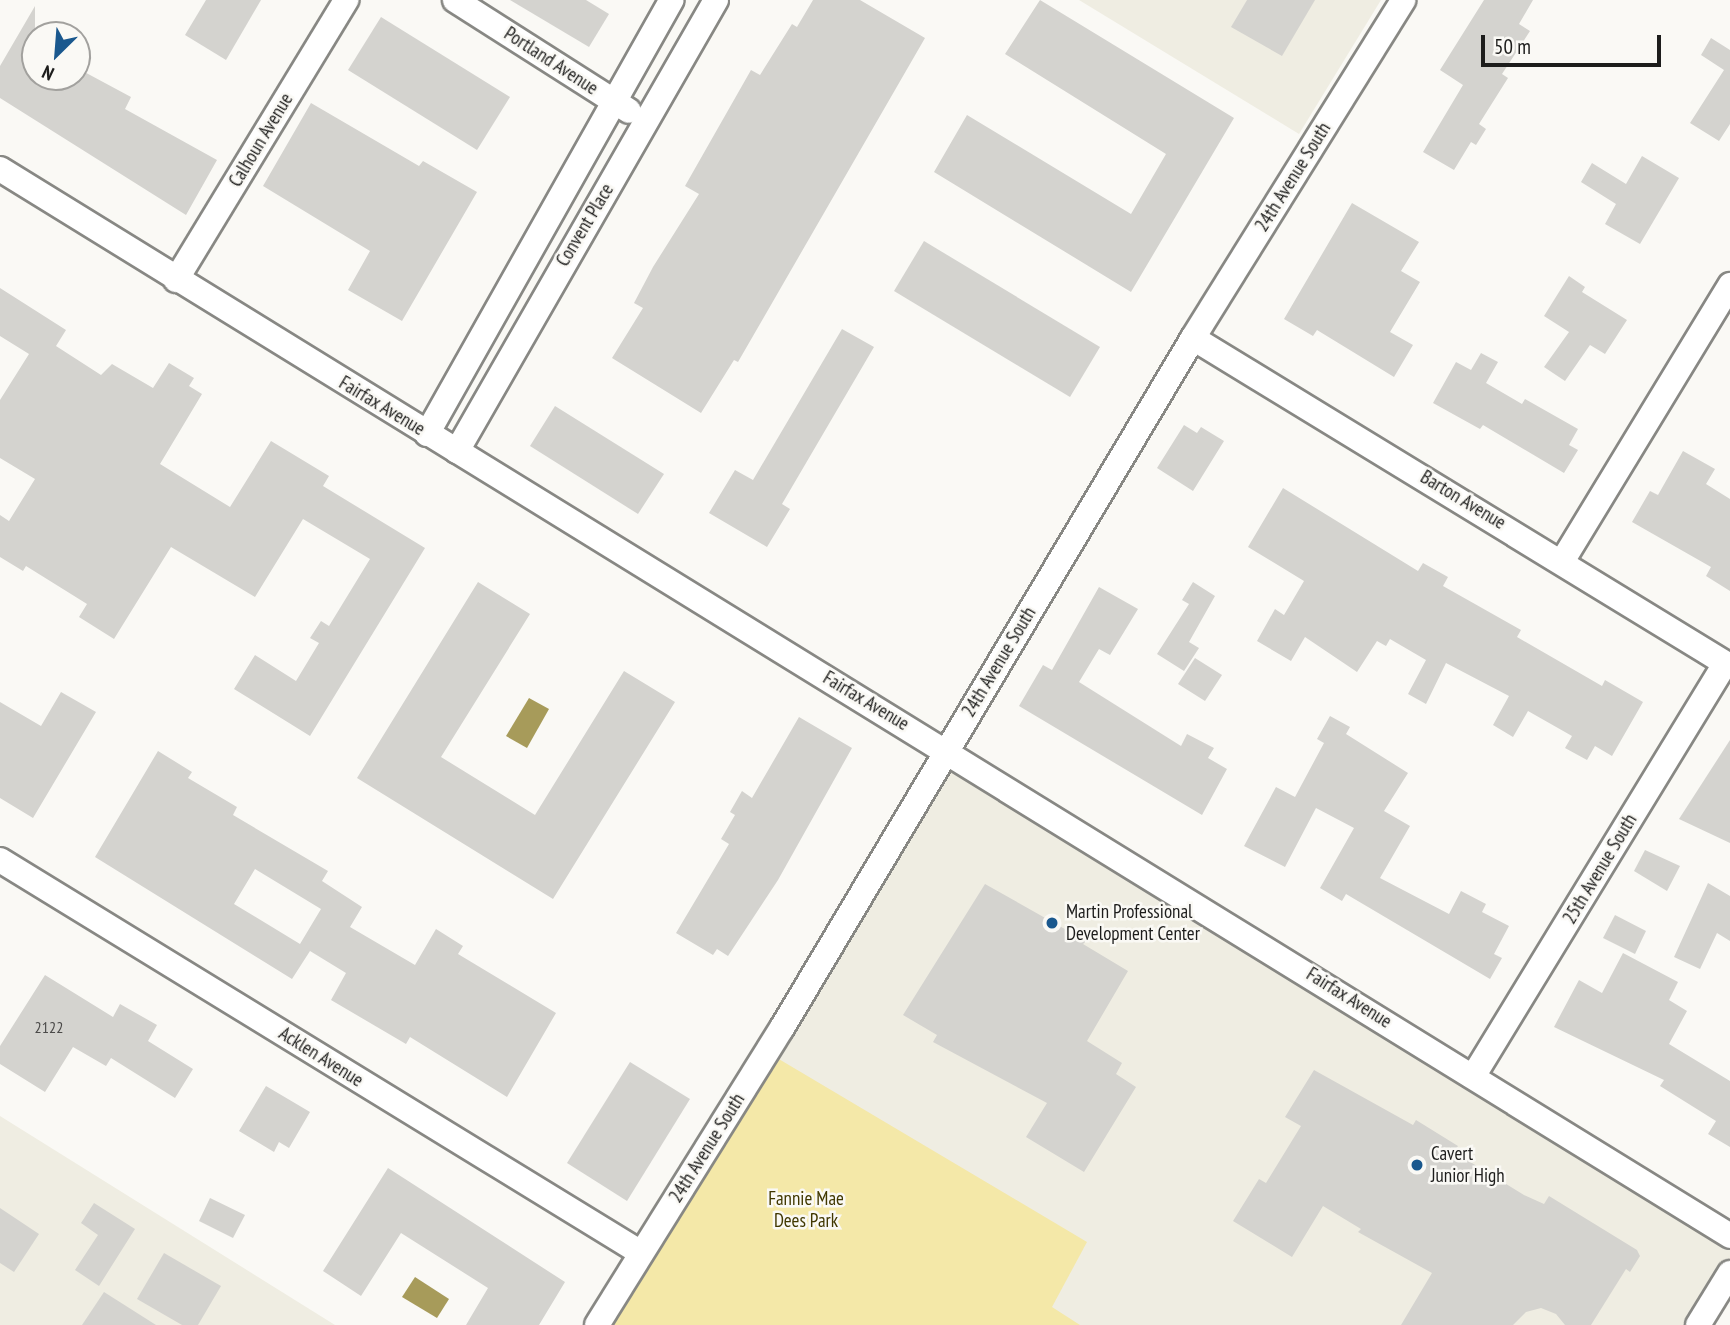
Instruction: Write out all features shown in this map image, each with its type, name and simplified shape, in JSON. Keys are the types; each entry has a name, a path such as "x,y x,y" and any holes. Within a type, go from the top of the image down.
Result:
{"street":[{"name":"Calhoun Avenue","path":"176,280 346,0"},
{"name":"Portland Avenue","path":"455,0 646,123"},
{"name":"Convent Place","path":"428,434 617,104 672,0"},
{"name":"Convent Place","path":"457,451 716,0"},
{"name":"24th Avenue South","path":"597,1325 1193,338 1403,0"},
{"name":"Fairfax Avenue","path":"0,169 176,280 946,749 1730,1236"},
{"path":"1563,560 1730,285"},
{"name":"Barton Avenue","path":"1193,338 1563,560 1728,664"},
{"name":"25th Avenue South","path":"1474,1075 1728,664"},
{"name":"Acklen Avenue","path":"0,860 641,1254"},
{"path":"1698,1325 1730,1273"}],"shaded area":[{"path":"1079,0 1381,0 1299,134"},
{"path":"529,698 549,709 527,748 506,736"},
{"path":"946,749 1730,1236 1730,1274 1699,1325 860,1325 747,1084"},
{"path":"0,1116 335,1325 0,1325"},
{"path":"415,1277 449,1299 437,1318 402,1297"}],"green space":[{"name":"Fannie Mae Dees Park","path":"767,1052 1087,1242 1052,1307 1080,1325 597,1325"}],"building":[{"path":"206,0 261,0 226,60 185,35"},
{"path":"510,0 586,0 609,14 589,47"},
{"path":"813,0 860,0 925,38 738,362 734,360 701,413 612,358 643,308 634,303 653,267 699,194 685,186 751,70 760,75 792,24 797,27"},
{"path":"1040,0 1234,118 1131,292 934,172 967,115 1131,214 1166,154 1005,54"},
{"path":"1247,0 1315,0 1282,56 1231,27"},
{"path":"1484,0 1533,0 1519,24 1530,31 1502,74 1508,78 1479,124 1486,129 1476,145 1471,142 1454,170 1423,152 1463,85 1440,70"},
{"path":"35,6 35,21 26,21"},
{"path":"381,17 510,97 477,150 348,70"},
{"path":"21,30 21,91 91,91 91,76 131,97 125,109 217,160 186,215 0,98 0,66"},
{"path":"1711,38 1730,50 1730,124 1719,141 1690,123 1724,70 1701,55"},
{"path":"311,103 419,166 423,161 477,192 402,321 348,290 370,251 263,186"},
{"path":"1642,156 1679,178 1640,244 1605,224 1616,204 1581,182 1592,163 1626,184"},
{"path":"1352,203 1419,242 1401,271 1420,282 1390,332 1413,345 1394,377 1317,330 1313,336 1284,319"},
{"path":"924,241 1100,347 1070,397 894,291"},
{"path":"1569,276 1585,287 1582,292 1627,320 1605,354 1590,345 1565,381 1544,367 1569,332 1544,316"},
{"path":"0,288 66,330 56,346 101,375 112,364 153,388 169,363 194,378 189,386 202,394 160,464 230,507 271,441 329,476 323,486 425,548 310,736 234,689 255,655 296,681 319,643 310,638 321,621 329,626 370,559 303,519 255,597 171,547 114,639 79,617 87,604 26,566 23,571 0,557 0,515 9,521 35,479 0,458 0,400 29,354 0,336"},
{"path":"842,329 874,347 782,504 790,509 767,547 709,513 735,470 753,480"},
{"path":"1481,353 1498,362 1486,383 1522,404 1525,399 1578,429 1569,445 1578,450 1564,473 1483,425 1480,429 1433,403 1456,362 1471,370"},
{"path":"555,406 664,474 638,514 530,446"},
{"path":"1184,425 1197,433 1201,427 1224,441 1193,491 1157,468"},
{"path":"1683,451 1715,469 1706,484 1730,499 1730,591 1706,576 1711,567 1632,522 1650,491 1658,495"},
{"path":"1283,488 1418,571 1423,563 1448,577 1443,586 1521,630 1517,637 1602,686 1605,680 1643,702 1612,756 1595,746 1587,760 1565,748 1572,736 1528,711 1513,737 1493,725 1509,696 1446,663 1426,704 1408,694 1426,660 1390,639 1386,646 1377,641 1357,672 1305,637 1291,661 1257,641 1275,609 1284,615 1304,581 1248,547"},
{"path":"478,582 530,614 441,757 535,815 624,671 675,702 553,899 357,778"},
{"path":"1193,582 1215,596 1189,642 1199,648 1184,671 1157,654 1189,604 1182,600"},
{"path":"1099,587 1138,609 1110,655 1099,649 1079,682 1181,746 1187,734 1214,748 1208,758 1227,769 1202,815 1019,706 1043,665 1052,670"},
{"path":"1195,658 1222,675 1205,701 1178,684"},
{"path":"61,692 96,712 33,818 0,798 0,702 41,726"},
{"path":"1330,716 1350,727 1346,734 1408,773 1384,811 1410,826 1380,878 1449,914 1461,891 1486,904 1482,912 1509,926 1494,954 1502,958 1490,979 1346,894 1342,901 1320,888 1354,828 1316,808 1285,867 1244,846 1276,787 1295,797 1324,743 1317,739"},
{"path":"799,717 852,748 778,880 728,956 717,949 713,955 676,933 729,844 721,839 735,815 730,812 742,791 752,798"},
{"path":"1730,740 1730,843 1679,819"},
{"path":"158,751 192,772 188,778 237,807 233,815 328,871 322,881 362,907 350,927 415,965 436,929 463,946 458,954 556,1013 507,1097 410,1037 406,1044 331,1000 346,973 310,951 292,979 95,857","holes":["255,869 321,909 300,944 234,904"]},
{"path":"1645,850 1680,866 1667,891 1634,871"},
{"path":"1708,883 1730,896 1730,941 1717,933 1700,969 1674,957"},
{"path":"985,884 1086,941 1083,944 1128,971 1087,1041 1122,1063 1116,1074 1136,1087 1084,1172 1026,1137 1047,1103 933,1042 937,1035 903,1015"},
{"path":"1615,915 1646,931 1635,954 1603,938"},
{"path":"1623,953 1678,982 1669,1000 1687,1011 1669,1044 1730,1081 1730,1147 1708,1134 1716,1121 1660,1086 1664,1080 1554,1027 1579,980 1602,993"},
{"path":"45,975 113,1017 120,1004 157,1025 148,1041 193,1069 175,1098 111,1058 106,1066 73,1047 45,1092 0,1064 0,1046"},
{"path":"630,1062 690,1099 627,1201 567,1163"},
{"path":"1314,1070 1413,1125 1416,1120 1458,1146 1454,1152 1524,1195 1544,1204 1549,1196 1637,1250 1640,1256 1630,1272 1626,1269 1591,1325 1565,1325 1556,1314 1541,1308 1526,1312 1513,1325 1401,1325 1432,1273 1358,1232 1361,1229 1323,1206 1292,1257 1233,1221 1259,1179 1266,1183 1301,1126 1285,1117"},
{"path":"266,1086 310,1112 289,1148 279,1142 274,1152 239,1131"},
{"path":"388,1168 565,1282 539,1325 466,1325 488,1288 401,1233 361,1296 323,1271"},
{"path":"210,1198 245,1215 233,1238 199,1221"},
{"path":"94,1203 135,1229 99,1286 75,1270 98,1235 81,1223"},
{"path":"0,1208 39,1234 14,1272 0,1263"},
{"path":"164,1253 221,1286 198,1325 182,1325 137,1299"},
{"path":"104,1292 156,1325 82,1325"}],"place":[{"name":"Martin Professional Development Center","path":"1052,923"},
{"name":"Cavert Junior High","path":"1417,1165"}]}
